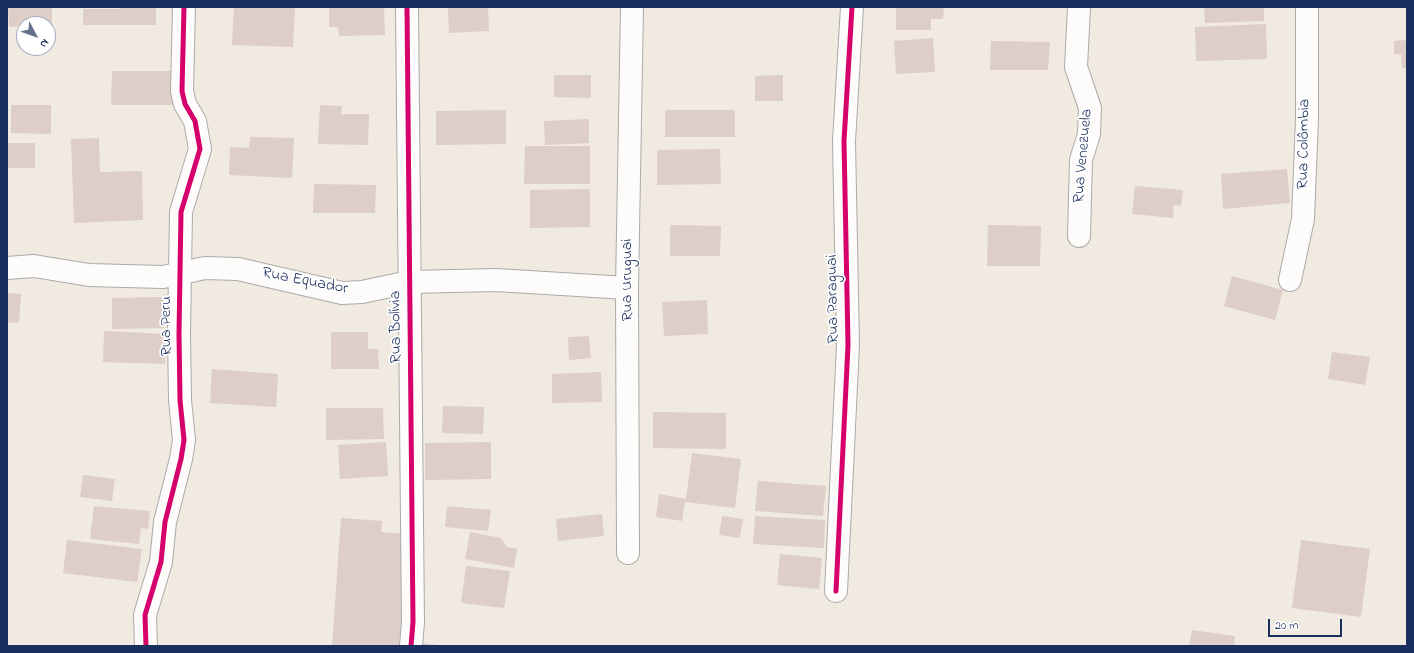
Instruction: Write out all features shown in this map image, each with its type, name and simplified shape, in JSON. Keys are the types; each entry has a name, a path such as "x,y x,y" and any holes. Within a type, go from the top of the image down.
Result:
{"street":[{"name":"Rua Peru","path":"146,646 145,615 161,562 165,522 182,459 184,440 180,400 179,334 181,212 200,149 194,121 185,104 182,91 184,7"},
{"name":"Rua Bolívia","path":"407,7 413,614 411,646"},
{"name":"Rua Uruguai","path":"628,553 627,288 632,7"},
{"name":"Rua Paraguai","path":"836,591 848,345 844,141 852,7"},
{"name":"Rua Venezuela","path":"1079,7 1076,67 1090,108 1089,134 1081,160 1079,236"},
{"name":"Rua Colômbia","path":"1290,280 1303,219 1307,119 1307,7"},
{"name":"Rua Equador","path":"7,268 34,266 89,275 163,277 205,268 238,269 342,293 362,292 409,282 496,280 627,288"}],"building":[{"path":"8,7 52,7 52,16 16,16 16,27 9,27"},
{"path":"119,7 156,7 156,25 83,25 83,9 119,9"},
{"path":"234,7 295,7 293,47 232,45"},
{"path":"329,7 384,7 385,35 339,36 338,27 329,27"},
{"path":"448,7 488,7 489,31 449,33"},
{"path":"896,7 944,7 943,19 931,19 931,30 896,30"},
{"path":"1204,7 1264,7 1264,21 1205,23"},
{"path":"1266,24 1267,59 1196,61 1195,27"},
{"path":"933,38 935,72 896,74 894,41"},
{"path":"1407,40 1407,68 1402,68 1401,54 1394,54 1394,41"},
{"path":"991,41 1050,42 1048,70 990,70"},
{"path":"112,71 174,71 173,105 111,105"},
{"path":"554,75 591,75 591,98 554,97"},
{"path":"783,75 783,101 755,101 755,76"},
{"path":"11,105 51,105 51,134 11,133"},
{"path":"320,105 342,106 341,114 369,114 368,145 318,144"},
{"path":"506,110 506,144 436,145 436,111"},
{"path":"665,110 735,110 735,137 665,137"},
{"path":"589,119 589,143 545,145 544,121"},
{"path":"250,137 294,138 292,178 229,175 230,147 249,148"},
{"path":"99,138 100,172 142,171 143,220 74,223 71,139"},
{"path":"7,143 35,143 35,168 7,168"},
{"path":"525,146 590,146 590,184 524,184"},
{"path":"720,149 721,184 657,185 657,150"},
{"path":"1287,169 1290,203 1223,209 1221,174"},
{"path":"314,184 376,185 375,213 313,213"},
{"path":"1135,186 1183,190 1181,206 1174,205 1173,218 1132,214"},
{"path":"590,189 590,227 530,228 530,190"},
{"path":"670,225 721,226 720,256 670,256"},
{"path":"988,225 1041,226 1040,266 987,266"},
{"path":"1232,276 1283,290 1275,320 1224,306"},
{"path":"7,293 21,294 19,323 7,322"},
{"path":"164,297 164,328 112,329 112,298"},
{"path":"707,300 708,334 664,336 662,302"},
{"path":"104,331 166,334 165,364 103,362"},
{"path":"331,332 368,332 368,349 378,349 379,369 331,369"},
{"path":"589,336 591,358 569,360 568,337"},
{"path":"1332,352 1370,357 1365,385 1328,379"},
{"path":"212,369 278,374 276,407 210,403"},
{"path":"601,372 602,402 552,403 552,374"},
{"path":"443,406 484,407 483,434 442,433"},
{"path":"326,408 383,408 384,439 326,440"},
{"path":"653,412 726,413 726,449 653,448"},
{"path":"386,442 388,476 340,479 338,445"},
{"path":"491,442 491,479 425,480 425,443"},
{"path":"692,453 741,459 735,508 685,502 682,521 656,517 659,494 686,499"},
{"path":"83,475 115,479 112,501 80,497"},
{"path":"758,481 826,486 823,516 755,511"},
{"path":"94,506 150,511 148,529 141,528 139,544 90,539"},
{"path":"447,506 491,510 488,531 445,527"},
{"path":"602,514 604,536 558,541 556,519"},
{"path":"722,516 743,519 740,538 719,535"},
{"path":"755,516 825,520 824,548 753,544"},
{"path":"341,518 382,521 381,532 408,534 399,646 332,646"},
{"path":"470,532 501,538 507,547 517,549 514,568 465,559"},
{"path":"67,540 142,549 137,582 63,573"},
{"path":"1301,540 1370,549 1361,617 1292,608"},
{"path":"780,554 822,558 819,589 777,585"},
{"path":"466,566 510,571 504,608 461,603"},
{"path":"1192,630 1235,636 1234,646 1189,646"},
{"path":"421,643 438,645 438,646 420,646"}],"cycle path":[{"path":"146,646 145,615 161,562 165,522 181,459 184,440 180,400 179,334 181,212 200,149 195,121 185,104 182,91 184,7"},
{"path":"407,7 413,622 411,646"},
{"path":"836,591 848,345 844,141 852,7"}]}
